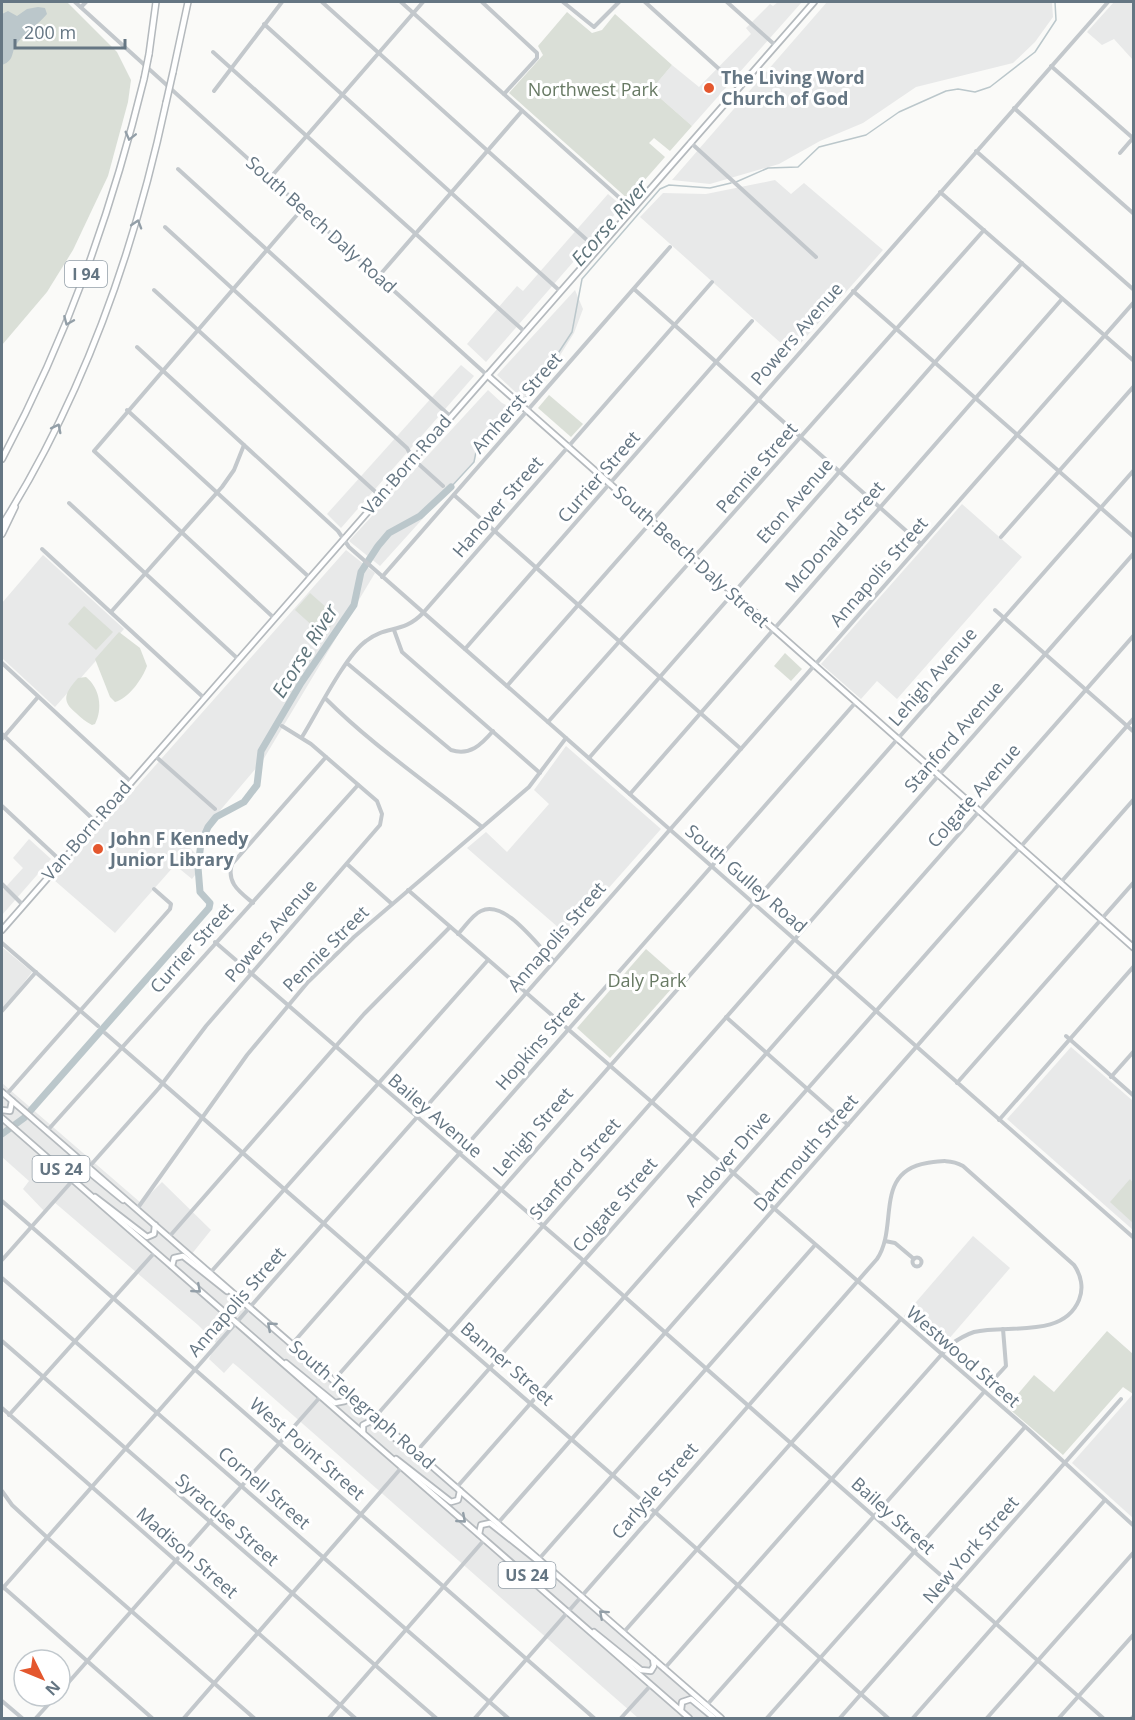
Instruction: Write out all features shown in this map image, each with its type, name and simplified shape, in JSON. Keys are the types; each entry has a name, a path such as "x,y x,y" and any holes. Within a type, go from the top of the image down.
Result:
{"highway":[{"name":"I 94","path":"2,459 56,351 76,304 113,197 144,79 156,2"},
{"name":"I 94","path":"2,525 68,407 120,280 142,206 188,2"},
{"path":"2,534 13,515 17,500"}],"main road":[{"name":"Van Born Road","path":"2,930 811,2"},
{"name":"South Beech Daly Road","path":"487,375 569,448"},
{"name":"South Beech Daly Street","path":"569,448 814,666"},
{"path":"814,666 1134,948"},
{"name":"South Telegraph Road","path":"3,1094 376,1416 721,1719"},
{"path":"2,1110 10,1111 12,1101"},
{"name":"South Telegraph Road","path":"2,1118 689,1719"},
{"path":"62,1170 62,1160 73,1159 108,1189 131,1204"},
{"path":"90,1195 101,1200 147,1237 154,1234 155,1225"},
{"path":"173,1268 171,1262 174,1258 183,1256 220,1287 239,1298"},
{"path":"276,1357 301,1373 335,1403 345,1401 347,1391"},
{"path":"363,1433 363,1425 373,1420 414,1455 433,1467"},
{"path":"388,1455 414,1471 450,1502 458,1500 458,1489"},
{"path":"479,1534 481,1525 490,1523 530,1557 544,1563"},
{"path":"588,1629 608,1641 641,1670 648,1672 652,1669 653,1659"},
{"path":"682,1713 680,1704 691,1699 714,1719"}],"street":[{"name":"South Beech Daly Road","path":"75,2 487,375"},
{"path":"81,7 86,2"},
{"path":"214,91 282,2"},
{"path":"322,2 597,249"},
{"path":"401,2 632,209"},
{"path":"270,178 423,2"},
{"path":"482,2 536,51 537,58 504,94"},
{"path":"563,2 594,27 619,2"},
{"path":"645,2 739,87"},
{"path":"727,2 775,45"},
{"name":"Powers Avenue","path":"507,686 1107,2"},
{"path":"264,24 560,291"},
{"path":"213,52 525,332"},
{"path":"1051,66 1133,138 1120,153"},
{"path":"1014,108 1134,214"},
{"path":"378,277 522,111"},
{"path":"690,142 816,257"},
{"path":"976,151 1134,290"},
{"path":"178,169 450,416"},
{"path":"940,192 1134,361"},
{"path":"273,617 94,451 303,208"},
{"path":"165,227 407,448 413,459 443,486"},
{"name":"Pennie Street","path":"548,722 984,230"},
{"name":"Amherst Street","path":"382,576 670,247"},
{"name":"Eton Avenue","path":"589,758 1022,263"},
{"name":"Hanover Street","path":"302,737 348,664 368,639 410,625 423,613 712,282"},
{"path":"634,289 921,544"},
{"path":"154,290 380,496"},
{"path":"853,291 1134,537"},
{"name":"McDonald Street","path":"630,794 1062,299"},
{"name":"Annapolis Street","path":"2,1587 237,1323 1134,302"},
{"name":"Currier Street","path":"465,649 752,321"},
{"name":"South Gulley Road","path":"137,347 338,531 370,566 1134,1238"},
{"path":"1001,537 1134,386"},
{"path":"127,410 309,577"},
{"path":"111,612 217,493 234,470 244,445"},
{"name":"Lehigh Avenue","path":"753,903 1134,470"},
{"path":"454,495 741,749"},
{"path":"69,503 237,658"},
{"path":"42,549 203,697"},
{"name":"Stanford Avenue","path":"794,939 1134,553"},
{"path":"995,610 1134,732"},
{"path":"394,630 402,652 540,772"},
{"name":"Colgate Avenue","path":"836,975 1134,635"},
{"path":"2,663 130,781"},
{"path":"348,664 448,748 462,752 478,747 493,731"},
{"path":"38,697 2,736 95,821"},
{"path":"326,699 416,777 442,793 482,827"},
{"name":"Hopkins Street","path":"292,1344 856,702"},
{"name":"Andover Drive","path":"458,1489 1134,718"},
{"name":"Powers Avenue","path":"89,1167 163,1083 206,1026 377,830 382,817 379,804 326,756 302,737 282,726"},
{"name":"Pennie Street","path":"137,1209 248,1055 288,1006 324,967 392,904 529,787 566,738"},
{"path":"153,755 215,809"},
{"path":"253,903 233,884 230,873 232,864 326,756"},
{"name":"Currier Street","path":"47,1131 358,785"},
{"name":"Dartmouth Street","path":"498,1523 1134,799"},
{"path":"2,806 61,861"},
{"path":"347,864 392,904"},
{"path":"957,1083 1134,882"},
{"path":"2,884 23,905"},
{"path":"3,1094 80,1012 172,906 154,889"},
{"name":"Westwood Street","path":"408,890 1025,1427 1134,1526"},
{"name":"Lehigh Street","path":"334,1380 753,903"},
{"path":"458,934 479,912 488,909 498,910 519,925 554,961"},
{"path":"169,1237 372,1005 424,957 450,927"},
{"name":"Stanford Street","path":"376,1416 794,939"},
{"name":"Bailey Avenue","path":"215,942 666,1333"},
{"path":"2,943 98,1026"},
{"path":"210,1273 488,960"},
{"path":"999,1120 1068,1038 1134,966"},
{"path":"2,1011 36,972"},
{"name":"Colgate Street","path":"416,1452 836,975"},
{"path":"726,1017 848,1125"},
{"name":"Banner Street","path":"105,1033 698,1549 888,1719"},
{"path":"1068,1038 1134,1096"},
{"path":"1111,1077 1134,1051"},
{"path":"664,1669 941,1356 963,1336 976,1332 1048,1325 1065,1319 1078,1302 1081,1292 1080,1279 1069,1260 963,1166 941,1161 914,1166 902,1174 891,1192 885,1241 895,1243 914,1259"},
{"path":"2,1260 73,1180"},
{"name":"West Point Street","path":"2,1201 594,1719"},
{"name":"Carlysle Street","path":"475,1719 857,1282 880,1254 885,1241"},
{"path":"539,1559 815,1245"},
{"path":"9,1415 155,1252"},
{"name":"Cornell Street","path":"2,1278 508,1719"},
{"path":"623,1633 900,1320"},
{"path":"995,1378 1006,1366 1003,1329"},
{"name":"Bailey Street","path":"666,1333 1103,1719"},
{"name":"Syracuse Street","path":"2,1341 436,1719"},
{"path":"706,1706 984,1392"},
{"path":"72,1678 321,1396"},
{"name":"New York Street","path":"840,1719 1121,1399"},
{"name":"Madison Street","path":"2,1408 355,1719"},
{"path":"767,1719 1025,1427"},
{"path":"184,1719 402,1467"},
{"path":"2,1491 12,1505 47,1537 254,1719"},
{"path":"913,1719 1105,1500"},
{"path":"329,1719 485,1539"},
{"path":"987,1719 1134,1552"},
{"path":"2,1587 152,1719"},
{"path":"1059,1719 1134,1634"},
{"path":"621,1719 651,1685"},
{"path":"2,1701 22,1719"}],"shaded area":[{"path":"778,2 802,2 692,126 651,90 672,65 699,87 751,34 746,28 770,4 773,6"},
{"path":"827,2 1052,2 1053,17 1035,42 1013,63 916,87 863,123 820,141 779,164 710,184 672,180"},
{"path":"1114,2 1133,2 1133,60 1114,39 1102,45 1087,32"},
{"path":"45,8 47,14 25,34 16,45 9,61 2,65 2,14 8,11 17,16 27,9"},
{"path":"775,180 791,194 804,183 883,250 792,353 640,217 663,193 706,194"},
{"path":"608,194 622,206 486,362 467,344 517,286 523,291"},
{"path":"575,290 583,309 574,333 554,365 523,399 497,375"},
{"path":"461,365 474,376 341,528 327,514"},
{"path":"488,390 502,403 514,409 476,445 474,462 380,566 349,541"},
{"path":"962,504 1022,557 897,699 877,681 861,699 821,664"},
{"path":"346,550 375,573 263,760 189,847 195,853 195,875 192,879 175,865 115,933 54,880"},
{"path":"43,555 124,629 55,707 2,658 2,603"},
{"path":"566,746 661,829 567,935 467,848 486,832 507,852 549,804 534,790"},
{"path":"29,839 51,859 2,915 2,891 23,868 13,858"},
{"path":"2,947 32,972 2,1011"},
{"path":"1071,1047 1133,1101 1133,1230 1007,1119"},
{"path":"2,1083 141,1203 162,1182 211,1230 191,1255 721,1718 638,1718 238,1367 233,1363 224,1373 209,1359 216,1343 198,1325 54,1202 45,1212 23,1189 29,1181 2,1157"},
{"path":"973,1236 1010,1268 941,1348 904,1316"},
{"path":"1133,1394 1133,1518 1072,1463"}],"green space":[{"path":"2,2 67,2 117,52 131,80 128,102 108,176 73,250 47,292 2,345"},
{"name":"Northwest Park","path":"567,12 592,33 602,30 615,14 672,65 651,90 692,126 670,151 654,138 649,143 665,157 628,199 509,93 543,55 538,46"},
{"path":"549,395 583,424 571,437 538,408"},
{"path":"310,593 336,616 325,637 295,610"},
{"path":"84,606 113,632 96,650 68,624"},
{"path":"119,632 140,648 147,666 134,687 125,697 115,702 110,697 95,659"},
{"path":"785,653 802,669 791,681 774,666"},
{"path":"86,677 94,687 99,699 99,712 95,724 92,725 71,708 66,700 70,688 78,678"},
{"name":"Daly Park","path":"646,949 680,979 610,1058 577,1028"},
{"path":"1130,1179 1133,1183 1133,1223 1110,1202"},
{"path":"1107,1331 1133,1354 1133,1394 1123,1387 1063,1455 1007,1407 1034,1375 1054,1392"}],"waterway":[{"name":"Ecorse River","path":"736,182 768,168 798,167 819,147 866,135 899,112 946,91 958,89 975,92 990,87 1035,52 1056,20 1055,2"},
{"name":"Ecorse River","path":"451,487 474,462 478,442 503,416 543,383 551,364 572,332 582,279 660,189 669,185 710,188 731,183"},
{"name":"Ecorse River","path":"2,1134 24,1118 209,908 210,903 200,892 198,867 201,843 208,827 216,817 244,802 257,785 261,751 301,683 354,605 361,572 378,546 389,533 420,516 451,487"}],"place":[{"name":"The Living Word Church of God","path":"709,88"},
{"name":"John F Kennedy Junior Library","path":"98,849"}]}
